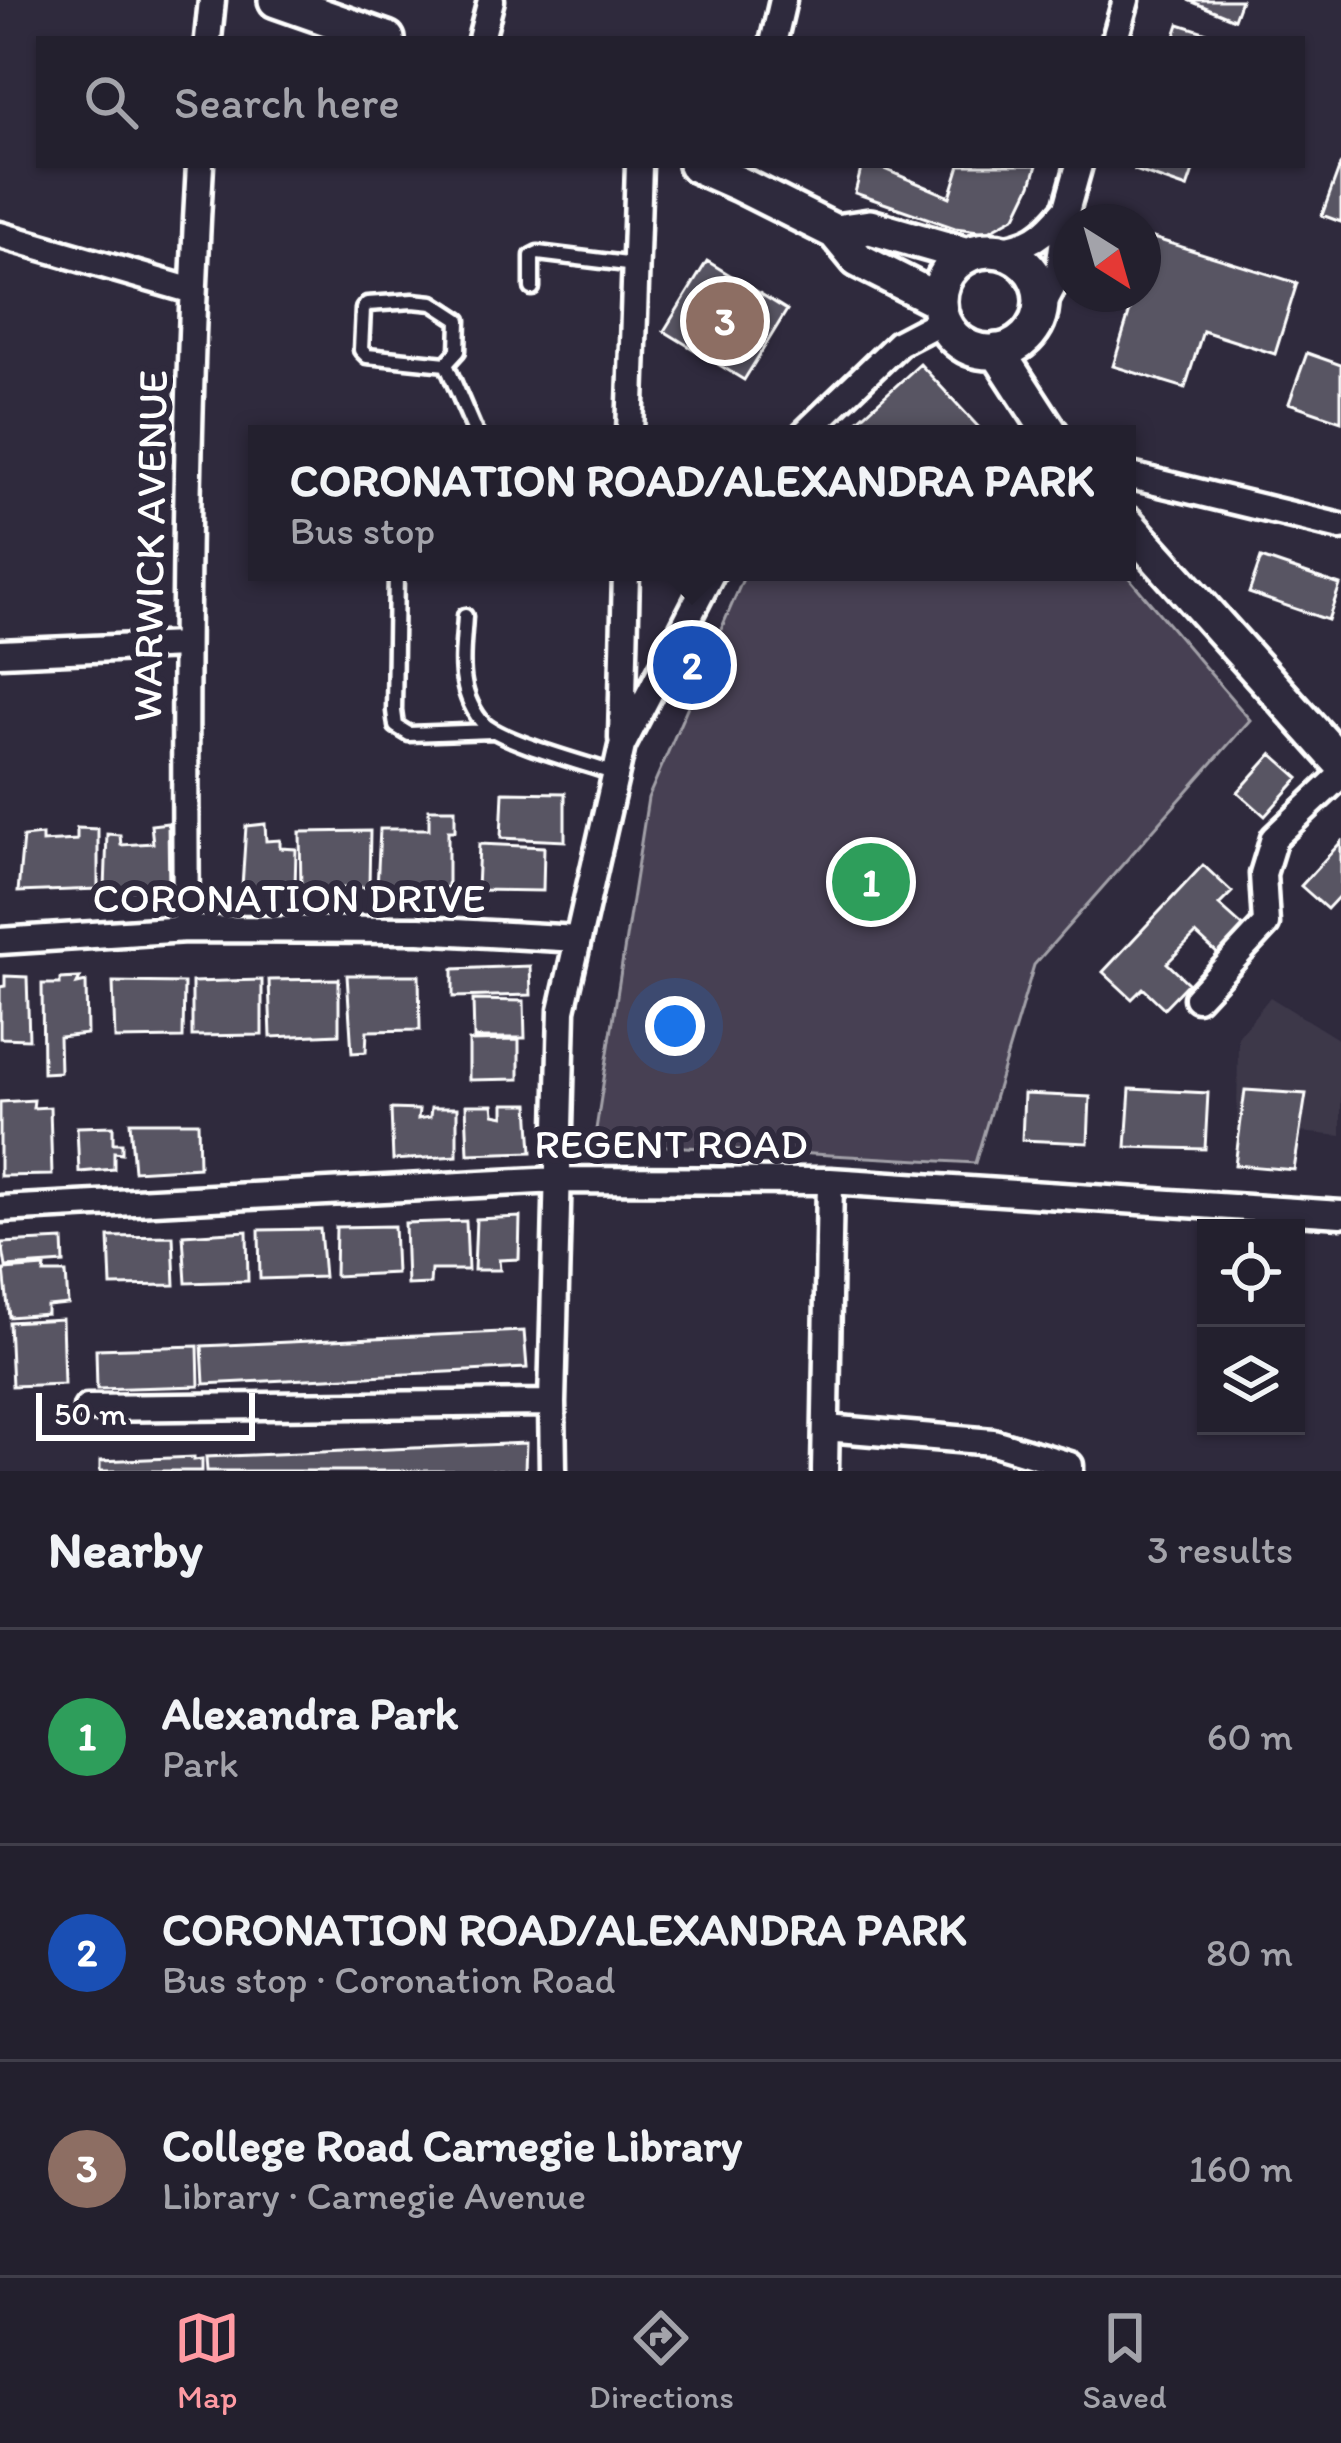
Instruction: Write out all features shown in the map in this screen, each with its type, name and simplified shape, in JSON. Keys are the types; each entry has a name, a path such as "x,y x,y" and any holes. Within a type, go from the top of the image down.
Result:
{"street":[{"path":"208,36 212,0"},
{"path":"276,0 378,36"},
{"path":"482,36 491,0"},
{"path":"775,36 783,0"},
{"path":"1116,36 1126,0"},
{"name":"WARWICK AVENUE","path":"185,929 183,645 200,168"},
{"path":"630,425 639,168"},
{"path":"711,168 742,174 835,232 858,260 941,310"},
{"path":"1068,204 1078,168"},
{"path":"1053,225 1024,246 982,252 956,262 941,287 941,310 951,334 964,345 997,351 1024,338 1053,286"},
{"path":"835,232 870,227 982,252 1012,254 1036,278 1040,311"},
{"path":"0,235 193,291"},
{"path":"813,425 899,343 941,310"},
{"path":"997,351 1045,425"},
{"path":"1136,477 1341,527"},
{"path":"1136,534 1341,764"},
{"path":"553,1471 562,1010 622,746 626,581"},
{"path":"622,746 707,581"},
{"path":"0,653 183,645"},
{"path":"1197,998 1266,924 1263,874 1274,838 1341,775"},
{"name":"CORONATION DRIVE","path":"0,941 185,929 419,930 578,940"},
{"name":"REGENT ROAD","path":"0,1209 558,1180 830,1181 1341,1214"},
{"path":"825,1471 830,1181"},
{"path":"87,1408 552,1403"},
{"path":"826,1428 993,1442 1070,1465 1070,1471"}],"lane":[{"path":"532,288 532,256 538,253 636,265"},
{"path":"413,301 447,310 459,320 460,334 458,351 446,364 367,356 360,342 363,309 368,304 413,301"},
{"path":"446,364 472,425"},
{"path":"396,581 396,726 409,734 494,731"},
{"path":"465,616 462,678 481,721 494,731 616,774"}],"shaded area":[{"path":"742,581 1132,581 1250,720 1034,965 975,1163 594,1142 648,798"},
{"path":"1270,997 1341,1041 1341,1136 1237,1126 1238,1037"}],"building":[{"path":"1188,0 1241,0 1234,19"},
{"path":"1179,24 1217,36 1175,36"},
{"path":"1341,163 1341,222 1322,215"},
{"path":"861,168 882,168 950,197 959,168 1036,168 1016,216 987,232 955,228 855,193"},
{"path":"1136,168 1194,168 1187,188"},
{"path":"1161,240 1297,283 1275,354 1203,331 1185,388 1113,366 1130,312 1161,312"},
{"path":"707,261 787,310 744,380 664,331"},
{"path":"1307,353 1341,365 1341,421 1289,403"},
{"path":"920,364 977,425 853,425"},
{"path":"1261,558 1340,585 1328,620 1249,593"},
{"path":"1272,754 1299,778 1265,816 1238,792"},
{"path":"503,792 565,793 565,841 501,838"},
{"path":"429,809 455,809 455,831 448,831 448,887 377,888 380,829 429,829"},
{"path":"168,823 169,892 105,889 107,834 120,835 121,845 153,843 151,825"},
{"path":"265,824 266,841 280,840 280,848 296,849 295,888 242,887 246,826"},
{"path":"77,828 98,829 98,889 18,892 23,837 42,835 42,842 77,840"},
{"path":"370,831 369,887 301,890 300,832"},
{"path":"1341,842 1341,894 1327,909 1301,886"},
{"path":"479,844 544,847 543,891 477,890"},
{"path":"1203,865 1232,892 1219,905 1248,931 1222,958 1196,934 1167,963 1188,983 1164,1008 1143,988 1132,999 1103,972"},
{"path":"530,966 531,995 453,997 453,969"},
{"path":"347,975 419,975 420,1030 367,1031 366,1052 352,1053"},
{"path":"5,976 27,977 29,1039 0,1038 0,987 5,986"},
{"path":"80,978 77,984 86,982 87,1034 59,1037 60,1072 43,1073 42,984"},
{"path":"339,979 339,1034 271,1037 269,980"},
{"path":"262,980 262,1035 192,1036 192,982"},
{"path":"113,982 184,983 183,1038 115,1039"},
{"path":"473,1000 524,1001 525,1038 474,1038"},
{"path":"519,1040 519,1079 469,1080 469,1041"},
{"path":"1130,1089 1208,1093 1205,1149 1126,1147"},
{"path":"1245,1090 1306,1094 1294,1170 1235,1165"},
{"path":"1024,1094 1090,1097 1088,1143 1022,1140"},
{"path":"34,1100 33,1108 50,1107 52,1175 0,1176 0,1102"},
{"path":"504,1104 529,1104 532,1152 468,1154 466,1105 493,1105 494,1114 504,1116"},
{"path":"431,1108 457,1108 457,1156 393,1160 391,1109 419,1110 418,1119 430,1117"},
{"path":"130,1122 198,1122 199,1167 134,1171"},
{"path":"113,1126 113,1143 122,1143 122,1153 114,1152 114,1169 79,1172 77,1127"},
{"path":"520,1217 519,1259 499,1260 500,1270 474,1270 476,1219"},
{"path":"466,1221 468,1270 431,1270 430,1284 407,1285 405,1223"},
{"path":"394,1226 396,1273 335,1276 336,1227"},
{"path":"320,1229 324,1277 260,1279 259,1230"},
{"path":"247,1231 248,1281 186,1283 183,1235"},
{"path":"173,1236 175,1285 111,1286 109,1237"},
{"path":"63,1240 64,1263 6,1267 2,1243"},
{"path":"45,1267 44,1273 66,1273 68,1304 47,1306 47,1314 9,1317 4,1270"},
{"path":"62,1319 64,1384 12,1386 9,1322"},
{"path":"524,1331 527,1368 204,1384 202,1346"},
{"path":"198,1346 199,1386 97,1389 96,1349"},
{"path":"526,1443 525,1471 207,1471 206,1457"},
{"path":"202,1459 202,1471 100,1471 100,1461"}],"place":[{"name":"College Road Carnegie Library","path":"725,321"},
{"name":"CORONATION ROAD/ALEXANDRA PARK","path":"692,665"},
{"name":"Alexandra Park","path":"871,882"}]}
